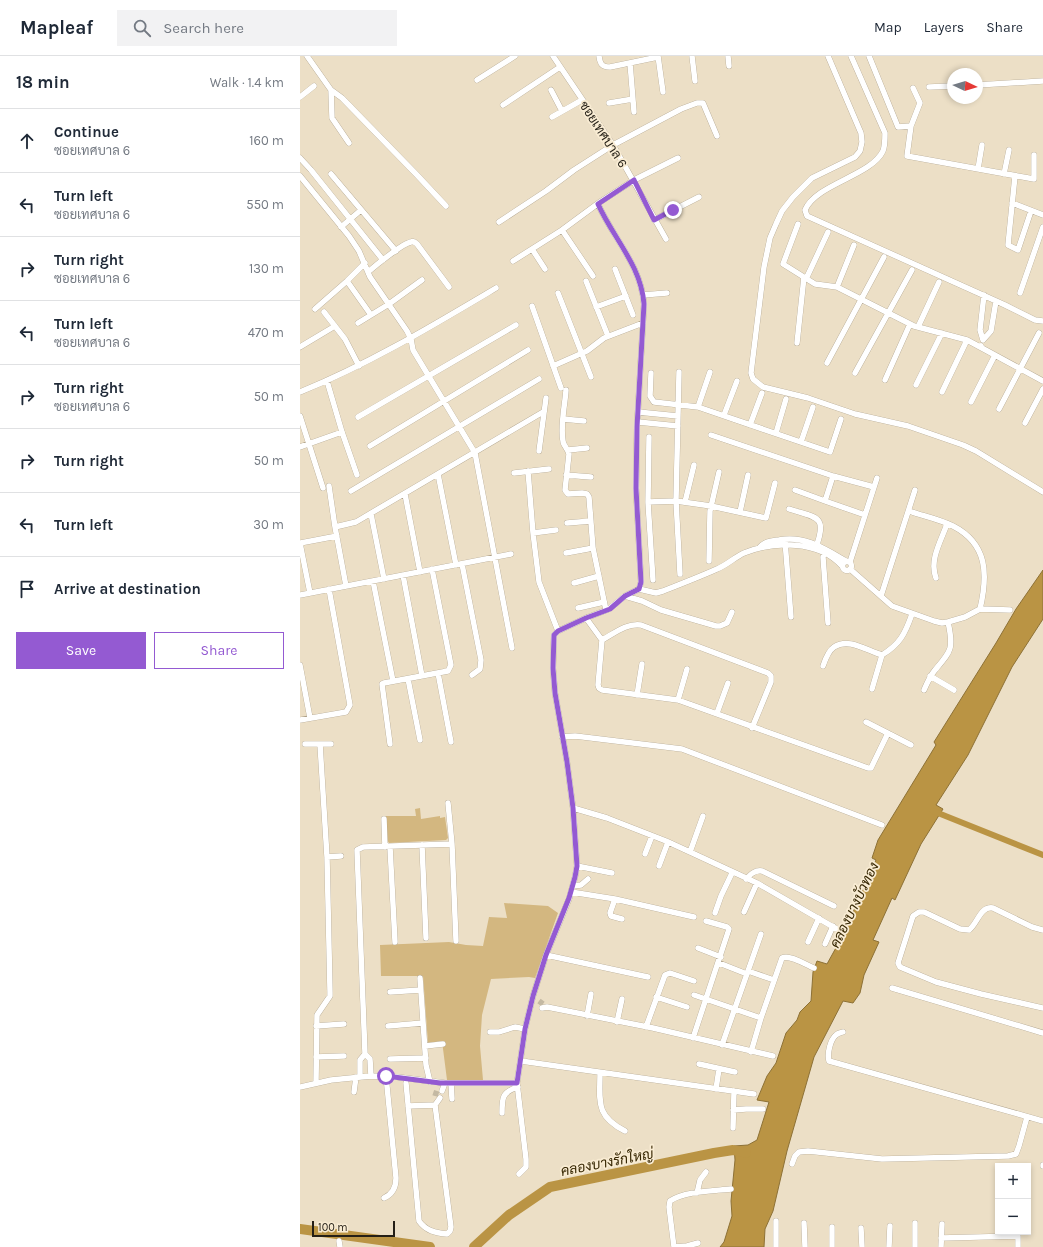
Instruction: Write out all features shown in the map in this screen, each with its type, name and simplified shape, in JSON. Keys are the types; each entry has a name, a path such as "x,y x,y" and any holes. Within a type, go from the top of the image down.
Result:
{"street":[{"path":"307,56 331,90 342,98 446,206"},
{"path":"477,80 515,56"},
{"name":"ซอยเทศบาล 6","path":"513,261 562,230 634,180 613,145 553,56"},
{"path":"599,56 601,65 604,67 658,57 663,92"},
{"path":"692,56 695,81"},
{"path":"728,56 729,66"},
{"path":"828,56 861,133 862,142 860,151 855,157 812,178 793,197 782,211 770,238 764,267 751,373 753,379 763,387 808,398 855,414 908,426 963,445 976,451 1043,492"},
{"path":"851,56 885,133 885,142 882,152 869,166 816,196 808,203 805,213 810,218 984,295 1035,320 1043,321"},
{"path":"868,56 898,127 911,126"},
{"path":"630,63 634,112"},
{"path":"503,105 560,67"},
{"path":"983,85 1043,82"},
{"path":"300,97 314,86"},
{"path":"930,87 947,86"},
{"path":"914,88 920,103 911,126 907,156 1034,179 1034,155"},
{"path":"331,90 332,118 349,143"},
{"path":"551,90 562,111"},
{"path":"608,103 633,99"},
{"path":"552,117 582,100"},
{"path":"499,222 613,145 681,109 700,102 703,103 717,136"},
{"path":"978,169 982,145"},
{"path":"1004,174 1009,150"},
{"path":"300,158 383,260"},
{"path":"666,239 654,220 634,180 678,158"},
{"path":"331,174 396,251"},
{"path":"300,176 360,252 368,272 411,339 414,350 475,453 512,648"},
{"path":"1015,176 1008,245 1018,250 1031,211"},
{"path":"654,220 699,197"},
{"path":"1012,203 1043,215"},
{"path":"598,204 640,280 643,295 636,488 641,582 639,589"},
{"path":"341,227 361,210"},
{"path":"798,224 782,264 815,284 836,287 910,324 967,340 1043,381"},
{"path":"1020,293 1043,228"},
{"path":"562,230 593,276"},
{"path":"797,343 805,278 828,232"},
{"path":"368,272 383,260 411,242 417,244 449,287"},
{"path":"836,287 854,245"},
{"path":"532,249 545,268"},
{"path":"827,363 884,256"},
{"path":"315,309 365,263"},
{"path":"615,269 633,315"},
{"path":"855,373 912,270"},
{"path":"358,323 389,304 422,280"},
{"path":"347,281 371,315"},
{"path":"586,281 608,336"},
{"path":"918,327 939,282"},
{"path":"300,392 327,381 411,339 496,288"},
{"path":"558,293 591,376"},
{"path":"643,295 667,293"},
{"path":"983,340 980,330 984,295"},
{"path":"596,308 626,296"},
{"path":"980,348 983,340 991,331 996,301"},
{"path":"532,306 553,366 563,389 563,442 569,454 564,486 566,493 568,494 582,493 587,494 589,497 593,548 606,610"},
{"path":"324,312 345,339 358,366"},
{"path":"553,366 581,354 608,336 643,323"},
{"path":"885,380 910,324"},
{"path":"358,417 516,325"},
{"path":"300,347 335,326"},
{"path":"999,408 1039,333"},
{"path":"916,385 942,334"},
{"path":"942,392 967,340"},
{"path":"370,446 528,350"},
{"path":"971,402 994,355"},
{"path":"679,372 676,501 680,574"},
{"path":"698,407 710,372"},
{"path":"651,373 650,396 654,402 698,407 830,452 842,419"},
{"path":"351,491 539,379"},
{"path":"327,381 342,432 357,475"},
{"path":"724,416 737,381"},
{"path":"1025,423 1043,389"},
{"path":"750,424 762,393"},
{"path":"539,451 546,398"},
{"path":"776,433 786,399"},
{"path":"801,442 813,407"},
{"path":"335,527 356,522 371,514 544,412"},
{"path":"638,412 678,416"},
{"path":"300,416 308,444 326,487 346,586"},
{"path":"563,419 584,421"},
{"path":"638,422 678,426"},
{"path":"300,447 342,432"},
{"path":"711,435 833,476 874,487"},
{"path":"649,437 648,502 653,580"},
{"path":"568,450 587,448"},
{"path":"685,502 694,465"},
{"path":"514,473 549,469"},
{"path":"528,471 539,582 558,631"},
{"path":"708,560 711,506 718,472"},
{"path":"438,474 481,660 480,669 472,675"},
{"path":"566,475 591,477"},
{"path":"740,512 748,475"},
{"path":"825,501 833,476"},
{"path":"848,562 877,478"},
{"path":"648,502 685,502 766,518 775,483"},
{"path":"795,490 865,515"},
{"path":"881,596 915,490"},
{"path":"405,494 420,572"},
{"path":"789,509 815,518 819,521 821,524 816,547"},
{"path":"909,511 947,524 968,536 975,544 981,555 985,571 985,584 980,609"},
{"path":"371,514 384,579"},
{"path":"567,523 591,521"},
{"path":"936,578 933,571 934,560 947,524"},
{"path":"533,533 556,530"},
{"path":"310,593 300,543 337,536"},
{"path":"519,1174 526,1167 518,1085 525,1029 533,996 546,955 571,892 577,866 573,808 555,693 553,668 554,635 558,631 606,610 625,596 639,589 656,593 663,591 719,568 743,554 759,548 766,542 801,540 848,562 851,565 850,569"},
{"path":"785,541 791,617"},
{"path":"566,553 593,548"},
{"path":"825,551 846,570 850,569 892,606 934,622 942,623 965,618 980,609 1010,610"},
{"path":"825,551 823,556 828,623"},
{"path":"300,595 511,554"},
{"path":"842,566 843,563 848,562"},
{"path":"390,744 382,687 384,683 448,671 451,665 432,569"},
{"path":"403,575 422,676"},
{"path":"574,582 599,576"},
{"path":"373,581 393,681"},
{"path":"300,720 346,712 350,705 329,589"},
{"path":"642,601 646,591"},
{"path":"625,596 642,601 661,610 716,626 726,623 732,612"},
{"path":"578,608 604,602"},
{"path":"872,689 882,655 891,650 901,640 906,632 912,614"},
{"path":"586,618 602,640 599,688 602,690 678,700 717,713 752,728 870,769 872,768 888,733"},
{"path":"924,690 930,676 944,660 950,649 951,636 948,622"},
{"path":"602,640 627,626 633,624 641,625 768,673 771,676 771,682 752,728"},
{"path":"823,666 828,653 833,647 842,644 857,646 882,655"},
{"path":"637,695 642,664"},
{"path":"300,665 310,718"},
{"path":"678,700 687,669"},
{"path":"438,673 451,742"},
{"path":"930,676 954,690"},
{"path":"408,679 420,740"},
{"path":"717,713 728,683"},
{"path":"866,722 911,745"},
{"path":"562,737 575,736 682,749 882,826"},
{"path":"305,744 331,744"},
{"path":"316,1083 317,1015 330,996 327,857 320,744"},
{"path":"448,803 452,844 456,941"},
{"path":"573,808 607,818 690,852 732,873 757,883 842,932"},
{"path":"690,852 703,816"},
{"path":"384,819 395,942"},
{"path":"645,854 652,836"},
{"path":"659,866 668,842"},
{"path":"422,844 426,938"},
{"path":"354,1092 360,1060 365,1054 357,850 363,847 452,844"},
{"path":"327,857 341,856"},
{"path":"577,866 612,873"},
{"path":"746,879 757,870 762,871 834,906"},
{"path":"715,913 732,873"},
{"path":"573,886 584,884 588,879"},
{"path":"744,912 757,883"},
{"path":"571,892 615,899 694,917"},
{"path":"615,899 610,913 611,916 622,919"},
{"path":"1043,930 1032,927 988,907 984,909 972,928 969,930 960,929 924,912 919,912 913,916 898,963 900,967 936,982 1043,1008"},
{"path":"808,942 819,918"},
{"path":"693,1038 719,964 729,929 727,927 706,921"},
{"path":"825,944 833,926"},
{"path":"722,1045 761,934"},
{"path":"698,948 721,957"},
{"path":"546,955 648,977"},
{"path":"751,1052 782,958 786,956 814,968"},
{"path":"719,964 774,980"},
{"path":"646,1027 656,997 667,973 694,981"},
{"path":"420,978 426,1058 430,1082"},
{"path":"892,988 1043,1034"},
{"path":"390,992 421,990"},
{"path":"587,1016 591,994"},
{"path":"694,994 761,1018"},
{"path":"533,996 541,1005"},
{"path":"656,997 687,1007"},
{"path":"617,1022 622,999"},
{"path":"530,1007 541,1005 773,1056"},
{"path":"388,1026 423,1023"},
{"path":"316,1026 344,1024"},
{"path":"490,1032 499,1032 515,1027 525,1029"},
{"path":"843,1032 836,1035 831,1044 828,1057 829,1061 1043,1121"},
{"path":"425,1046 443,1044"},
{"path":"365,1054 370,1059 371,1076"},
{"path":"316,1056 344,1056"},
{"path":"390,1059 426,1058"},
{"path":"521,1061 754,1094"},
{"path":"700,1064 735,1072"},
{"path":"716,1089 719,1069"},
{"path":"600,1072 600,1106 606,1117 614,1125 625,1131"},
{"path":"300,1087 316,1083 371,1076 386,1076 445,1083 518,1085"},
{"path":"384,1198 390,1196 396,1184 386,1076"},
{"path":"406,1083 408,1106 419,1221 422,1226 427,1229 436,1233 447,1234 451,1227 436,1100 408,1106"},
{"path":"440,1090 445,1083"},
{"path":"445,1083 452,1099"},
{"path":"502,1113 503,1096 507,1091 518,1085"},
{"path":"733,1128 734,1091"},
{"path":"733,1110 763,1109"},
{"path":"792,1164 794,1156 799,1152 808,1151 882,1159 1008,1156 1016,1154 1020,1146 1027,1117"},
{"path":"697,1193 700,1180 706,1172"},
{"path":"698,1243 674,1247 669,1207 670,1201 675,1197 731,1189"},
{"path":"776,1221 776,1247"},
{"path":"804,1223 805,1247"},
{"path":"915,1224 915,1247"},
{"path":"941,1247 942,1224"},
{"path":"889,1247 890,1226"},
{"path":"832,1227 832,1247"},
{"path":"861,1228 862,1247"},
{"path":"942,1238 999,1235"},
{"path":"1018,1235 1018,1247"}],"shaded area":[{"path":"1043,570 1043,619 1012,667 968,755 936,805 943,809 921,844 895,900 892,898 873,940 879,942 864,975 860,993 853,1003 843,1001 814,1057 787,1151 773,1211 765,1229 764,1247 720,1247 724,1242 732,1216 731,1201 735,1160 734,1146 748,1145 757,1140 769,1102 757,1100 767,1076 776,1063 786,1033 797,1020 800,1012 811,1001 813,972 817,961 827,964 843,935 876,860 872,858 878,840 936,745 934,742 1016,609"},
{"path":"420,808 421,819 440,816 440,818 445,817 448,838 446,840 389,843 387,840 386,816 416,816 415,809"},
{"path":"504,903 548,906 558,913 535,978 491,979 482,1015 480,1046 483,1080 447,1080 442,1041 428,1043 423,976 381,976 380,945 449,942 483,946 489,917 507,918"}],"waterway":[{"path":"933,811 1043,855"},
{"name":"คลองบางรักใหญ่","path":"474,1247 509,1215 550,1187 714,1153 733,1150 746,1153"},
{"name":"คลองบางรักใหญ่","path":"300,1229 430,1247"}],"tunnel":[{"path":"539,1001 543,1004"},
{"path":"435,1096 437,1090"}],"route":[{"path":"386,1076 440,1083 517,1083 526,1021 546,955 569,898 577,866 573,808 555,693 553,668 554,635 558,631 610,609 625,596 639,589 641,582 636,488 637,427 644,304 643,295 640,280 598,204 634,180 654,220 673,210"}],"water label":[{"name":"คลองบางบัวทอง","path":"854,905"}]}
